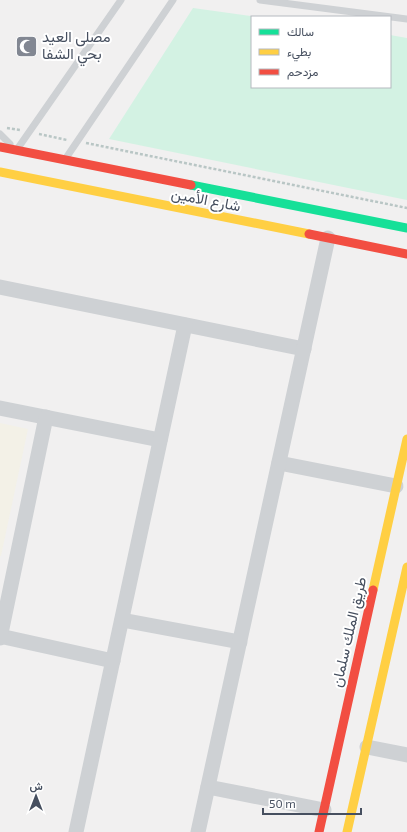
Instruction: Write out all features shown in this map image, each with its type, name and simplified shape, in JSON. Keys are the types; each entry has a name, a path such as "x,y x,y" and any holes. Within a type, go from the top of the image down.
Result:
{"street":[{"name":"شارع الأمين","path":"0,147 407,228"},
{"path":"0,173 16,150"},
{"name":"شارع الأمين","path":"0,173 407,254"},
{"path":"198,832 328,238"},
{"path":"0,287 304,349"},
{"path":"76,832 185,324"},
{"path":"0,408 160,440"},
{"path":"46,417 7,572 0,637 113,662"},
{"name":"طريق الملك سلمان","path":"319,832 407,438"},
{"path":"279,463 396,486"},
{"path":"347,832 407,567"},
{"path":"122,620 240,642"},
{"path":"367,747 407,755"},
{"path":"208,787 324,810"}],"lane":[{"path":"0,134 16,150 121,0"},
{"path":"65,160 173,0"},
{"path":"260,0 384,16"},
{"path":"391,17 407,19"}],"path":[{"path":"0,126 407,208"}],"green space":[{"path":"193,8 251,16 251,88 391,88 391,35 407,38 407,200 109,139"}],"sand":[{"path":"0,423 28,429 1,556 0,556"}],"traffic: fast":[{"path":"191,185 407,228"}],"traffic: slow":[{"path":"0,172 309,234"},
{"path":"373,590 407,439"},
{"path":"347,832 407,567"}],"traffic: jam":[{"path":"0,147 191,185"},
{"path":"309,234 407,254"},
{"path":"319,832 373,590"}],"place":[{"name":"مصلى العيد بحي الشفا","path":"27,46"}]}
